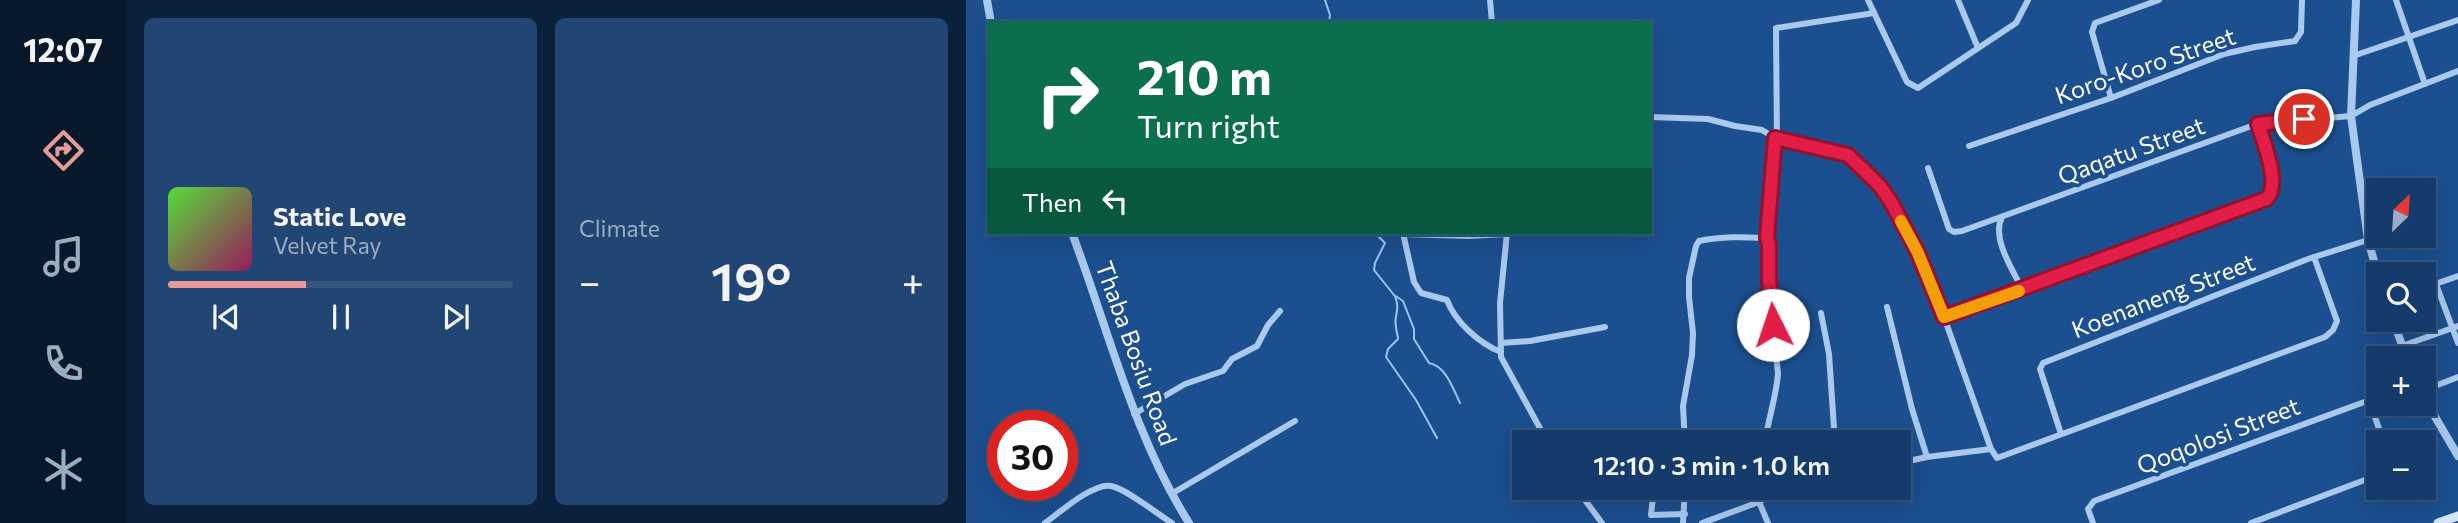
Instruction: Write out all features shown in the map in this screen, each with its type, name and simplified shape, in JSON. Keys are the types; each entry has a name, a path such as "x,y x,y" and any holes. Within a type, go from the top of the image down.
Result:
{"main road":[{"path":"2438,523 2458,516"}],"street":[{"path":"987,0 991,21"},
{"path":"1490,0 1492,21"},
{"path":"1868,0 1907,82 1918,88 2017,23 2028,0"},
{"path":"1958,0 1978,48"},
{"path":"2111,98 2092,32 2095,23 2159,0"},
{"name":"Koro-Koro Street","path":"1969,146 2111,98 2224,54 2295,41 2301,32 2302,0"},
{"path":"2356,0 2351,116 2366,225"},
{"path":"2396,0 2425,84"},
{"path":"1766,430 1777,390 1778,374 1767,238 1775,138 1776,28 1874,13"},
{"path":"2353,56 2458,20"},
{"path":"2351,116 2370,105 2458,71"},
{"name":"Qaqatu Street","path":"1928,168 1949,229 1954,232 2258,124 2351,116"},
{"path":"1652,117 1708,118 1762,130 1775,138 1848,155 1880,186 1918,253 1944,317 1990,449 1997,457 2325,337 2333,330 2337,321 2314,257"},
{"path":"1944,317 2266,199 2272,191 2273,179 2258,124"},
{"path":"2002,217 1999,224 2000,238 2022,289"},
{"name":"Thaba Bosiu Road","path":"1073,235 1134,414 1189,523"},
{"path":"1403,235 1414,282 1421,293 1447,300 1465,325 1491,348 1501,352"},
{"path":"1507,235 1500,303 1501,357 1541,430"},
{"path":"1684,430 1683,406 1693,333 1689,278 1696,246 1699,241 1707,239 1767,238"},
{"name":"Koenaneng Street","path":"2061,434 2040,369 2043,363 2314,257 2366,241"},
{"path":"2458,276 2436,284 2455,327 2458,343"},
{"path":"1887,307 1912,409 1927,457"},
{"path":"1134,414 1180,386 1223,371 1232,359 1257,346 1268,325 1280,311"},
{"path":"1821,313 1829,354 1834,430"},
{"path":"1501,343 1530,341 1605,327"},
{"path":"2397,332 2402,346 2455,327"},
{"path":"2436,386 2458,377"},
{"name":"Qoqolosi Street","path":"2093,523 2088,509 2094,501 2366,401"},
{"path":"2435,416 2458,456"},
{"path":"1172,493 1295,421"},
{"path":"1911,460 1990,449"},
{"path":"2251,523 2366,480"},
{"path":"1045,523 1097,487 1111,486 1130,495 1172,523"},
{"path":"1585,500 1602,523"},
{"path":"1653,500 1651,514 1685,514"},
{"path":"1684,523 1685,500"},
{"path":"1702,523 1759,502 1768,523"}],"waterway":[{"path":"1325,0 1329,21"},
{"path":"1377,235 1385,243 1374,270 1394,295 1403,301 1414,329 1414,339 1429,363 1444,373 1460,403"},
{"path":"1395,296 1398,339 1388,349 1386,357 1416,400 1437,438"}],"slow traffic":[{"path":"1901,221 1918,253 1944,317 2019,291"}],"route":[{"path":"1773,325 1767,238 1777,143 1775,138 1848,155 1880,186 1918,253 1944,317 2266,199 2271,195 2273,179 2258,124 2304,119"}]}
